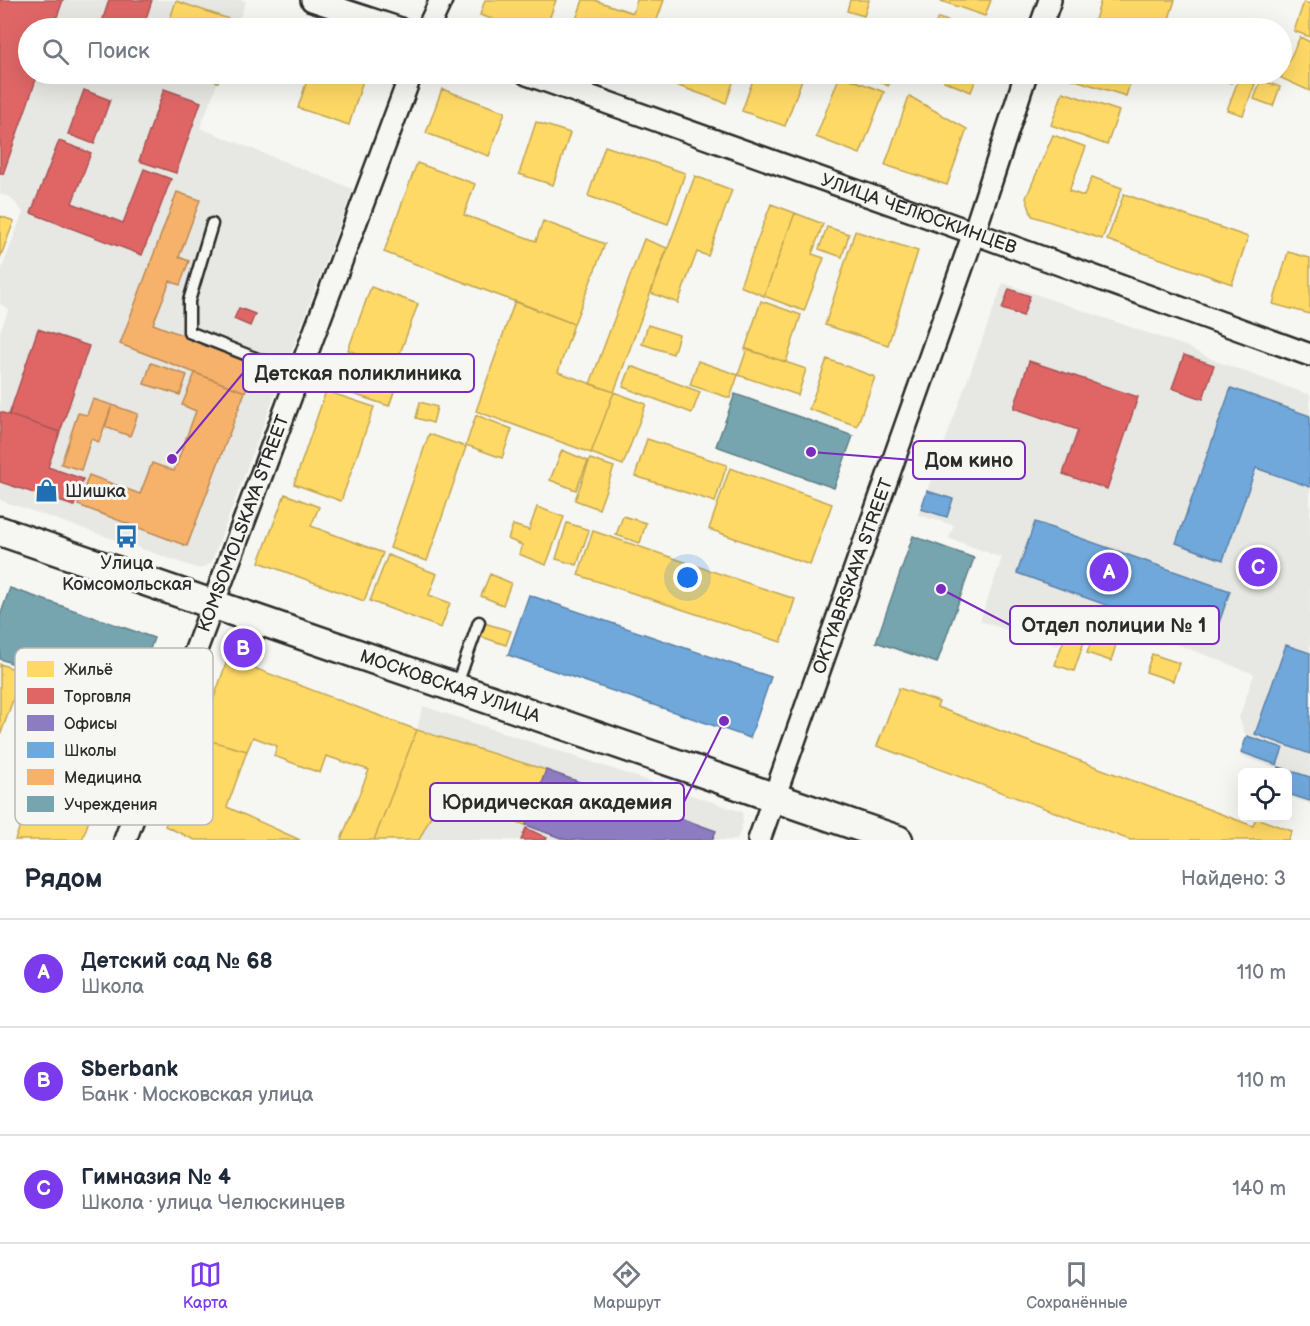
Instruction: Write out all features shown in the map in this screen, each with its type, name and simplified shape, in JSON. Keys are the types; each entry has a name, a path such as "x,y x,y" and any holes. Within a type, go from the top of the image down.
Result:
{"main road":[{"name":"МОСКОВСКАЯ УЛИЦА","path":"0,531 898,840"}],"street":[{"path":"312,0 367,18"},
{"path":"433,18 441,0"},
{"path":"1044,18 1050,0"},
{"name":"KOMSOMOLSKAYA STREET","path":"196,648 407,84"},
{"name":"УЛИЦА ЧЕЛЮСКИНЦЕВ","path":"555,84 1310,355"},
{"name":"OKTYABRSKAYA STREET","path":"759,840 974,233 1023,84"},
{"path":"828,816 849,840"},
{"name":"KOMSOMOLSKAYA STREET","path":"125,840 131,825"}],"lane":[{"path":"212,224 189,301 189,332 298,375"},
{"path":"455,687 479,622"}],"shaded area":[{"path":"0,0 246,1 240,18 18,18 18,84 217,84 200,128 353,189 211,563 200,569 0,500 0,331 9,309 0,304 0,274 23,212 10,197 0,194"},
{"path":"1003,283 1185,346 1218,362 1310,395 1310,804 1292,797 1292,768 1277,768 1240,756 1246,736 1239,718 1254,674 1075,606 1058,646 980,621 1002,558 949,538 954,525 918,515"},
{"path":"423,706 742,812 743,822 737,840 374,840 417,730"}],"building: Жильё":[{"path":"485,0 556,0 550,18 489,18 480,15"},
{"path":"583,0 594,0 633,13 637,0 664,0 658,18 577,18"},
{"path":"850,0 869,0 864,16 847,11"},
{"path":"938,0 991,0 985,16"},
{"path":"1101,0 1175,0 1169,18 1096,18"},
{"path":"176,1 226,18 170,18"},
{"path":"1304,2 1310,4 1310,37 1294,31"},
{"path":"1300,37 1310,42 1310,91 1292,83 1292,54"},
{"path":"306,84 362,84 349,125 298,108"},
{"path":"673,84 733,84 726,103"},
{"path":"751,84 800,84 785,126 742,111"},
{"path":"837,84 863,84 884,92 860,154 816,137"},
{"path":"951,84 974,84 971,92"},
{"path":"1088,84 1130,84 1126,96"},
{"path":"1237,84 1255,84 1243,115 1227,110"},
{"path":"1260,84 1280,87 1273,106 1254,99"},
{"path":"442,89 505,112 489,156 426,133"},
{"path":"1063,92 1119,111 1107,145 1051,125"},
{"path":"909,96 967,129 947,185 885,165"},
{"path":"536,122 570,133 553,185 519,174"},
{"path":"1053,135 1086,147 1069,191 1084,196 1092,177 1122,188 1102,239 1032,216 1026,198"},
{"path":"605,146 685,173 668,224 588,196"},
{"path":"417,163 475,184 464,215 536,241 543,221 605,244 574,324 384,252"},
{"path":"695,176 732,190 708,256 697,252 678,303 651,293"},
{"path":"1124,194 1248,237 1232,284 1107,240"},
{"path":"771,204 795,213 764,296 740,286"},
{"path":"795,213 823,224 812,254 824,258 804,311 764,296"},
{"path":"0,216 14,221 0,258"},
{"path":"827,227 849,234 842,257 819,249"},
{"path":"855,231 918,251 888,345 825,325"},
{"path":"644,239 667,248 614,392 590,384"},
{"path":"1288,252 1310,258 1310,314 1273,304"},
{"path":"371,287 418,304 395,367 348,350"},
{"path":"515,301 574,324 558,372 614,392 591,453 476,411"},
{"path":"761,301 801,315 786,362 745,349"},
{"path":"648,325 679,335 673,354 642,344"},
{"path":"747,349 806,369 798,395 738,375"},
{"path":"341,359 399,378 389,406 332,387"},
{"path":"827,359 875,377 857,426 809,409"},
{"path":"698,361 738,375 730,398 690,385"},
{"path":"631,366 700,392 692,413 623,387"},
{"path":"326,391 374,407 341,501 294,484"},
{"path":"614,392 646,404 623,465 591,453"},
{"path":"420,402 437,407 433,423 416,418"},
{"path":"476,415 512,429 502,458 466,445"},
{"path":"429,434 466,447 427,561 390,548"},
{"path":"647,439 727,465 715,502 635,476"},
{"path":"562,450 588,461 576,490 550,480"},
{"path":"590,459 614,467 599,509 575,500"},
{"path":"730,468 832,504 810,565 709,529"},
{"path":"285,494 319,507 311,526 383,553 364,601 259,562"},
{"path":"537,507 564,517 546,565 519,554 522,545 508,539 513,525 529,530"},
{"path":"623,516 646,523 640,543 616,535"},
{"path":"567,523 589,530 577,565 556,559"},
{"path":"593,531 795,599 781,642 578,575"},
{"path":"388,555 437,574 429,595 450,603 441,628 370,601"},
{"path":"490,574 511,583 503,605 481,596"},
{"path":"481,622 511,631 506,645 476,635"},
{"path":"1095,630 1118,638 1111,661 1087,653"},
{"path":"1065,636 1084,642 1074,671 1055,665"},
{"path":"1152,654 1179,663 1173,681 1146,672"},
{"path":"228,658 417,730 374,840 341,840 369,770 326,756 320,773 274,756 277,746 253,737 247,751 213,742 213,701"},
{"path":"0,664 15,669 15,694 0,736"},
{"path":"899,688 939,702 937,707 1238,822 1253,826 1254,822 1267,822 1292,831 1288,840 1130,840 877,746"},
{"path":"417,730 546,770 526,825 440,798 419,840 374,840"},
{"path":"213,742 247,751 227,807 300,840 195,840 165,826 213,825"},
{"path":"21,825 87,825 82,840 15,840"}],"building: Торговля":[{"path":"0,0 63,0 57,18 18,18 18,84 34,84 3,174 0,173"},
{"path":"109,0 152,0 146,18 103,18"},
{"path":"164,89 201,102 176,173 139,161"},
{"path":"84,90 110,100 94,144 68,134"},
{"path":"59,141 91,153 72,203 123,223 144,169 171,179 142,255 31,213"},
{"path":"1009,289 1030,296 1023,316 1002,309"},
{"path":"239,308 255,314 250,326 234,319"},
{"path":"38,329 89,346 60,432 9,415"},
{"path":"1184,355 1214,365 1203,399 1172,388"},
{"path":"1029,361 1138,397 1107,489 1063,474 1078,430 1014,408"},
{"path":"0,412 60,432 48,467 83,479 74,506 0,482"},
{"path":"526,828 547,838 546,840 521,840"}],"building: Офисы":[{"path":"546,770 716,831 712,840 566,840 526,825"}],"building: Школы":[{"path":"1231,388 1310,416 1310,487 1256,468 1223,560 1176,543"},
{"path":"927,491 953,499 947,517 921,509"},
{"path":"1035,522 1230,591 1212,643 1017,573"},
{"path":"529,595 771,677 750,738 508,655"},
{"path":"1286,645 1310,653 1310,754 1255,734"},
{"path":"1247,736 1283,748 1277,765 1241,752"},
{"path":"1292,771 1310,777 1310,801 1292,795"}],"building: Медицина":[{"path":"177,192 200,200 179,257 189,261 180,285 170,281 153,324 256,363 245,392 120,344"},
{"path":"151,363 187,375 180,395 144,384"},
{"path":"195,373 245,392 187,546 78,505 89,475 140,494 152,463 174,471 196,411 182,405"},
{"path":"93,399 112,405 99,442 91,439 81,470 61,464 78,413 87,415"},
{"path":"112,405 138,414 130,436 105,427"}],"building: Учреждения":[{"path":"735,394 853,436 834,488 716,446"},
{"path":"913,536 974,558 937,663 876,642"},
{"path":"10,588 154,638 150,648 15,648 15,664 0,659 0,616"}],"place":[{"name":"Дом кино","path":"811,452"},
{"name":"Детская поликлиника","path":"172,459"},
{"name":"Шишка","path":"47,491"},
{"name":"Улица Комсомольская","path":"127,537"},
{"name":"Гимназия № 4","path":"1258,567"},
{"name":"Детский сад № 68","path":"1109,572"},
{"name":"Отдел полиции № 1","path":"941,589"},
{"name":"Sberbank","path":"243,648"},
{"name":"Юридическая академия","path":"724,721"}]}
